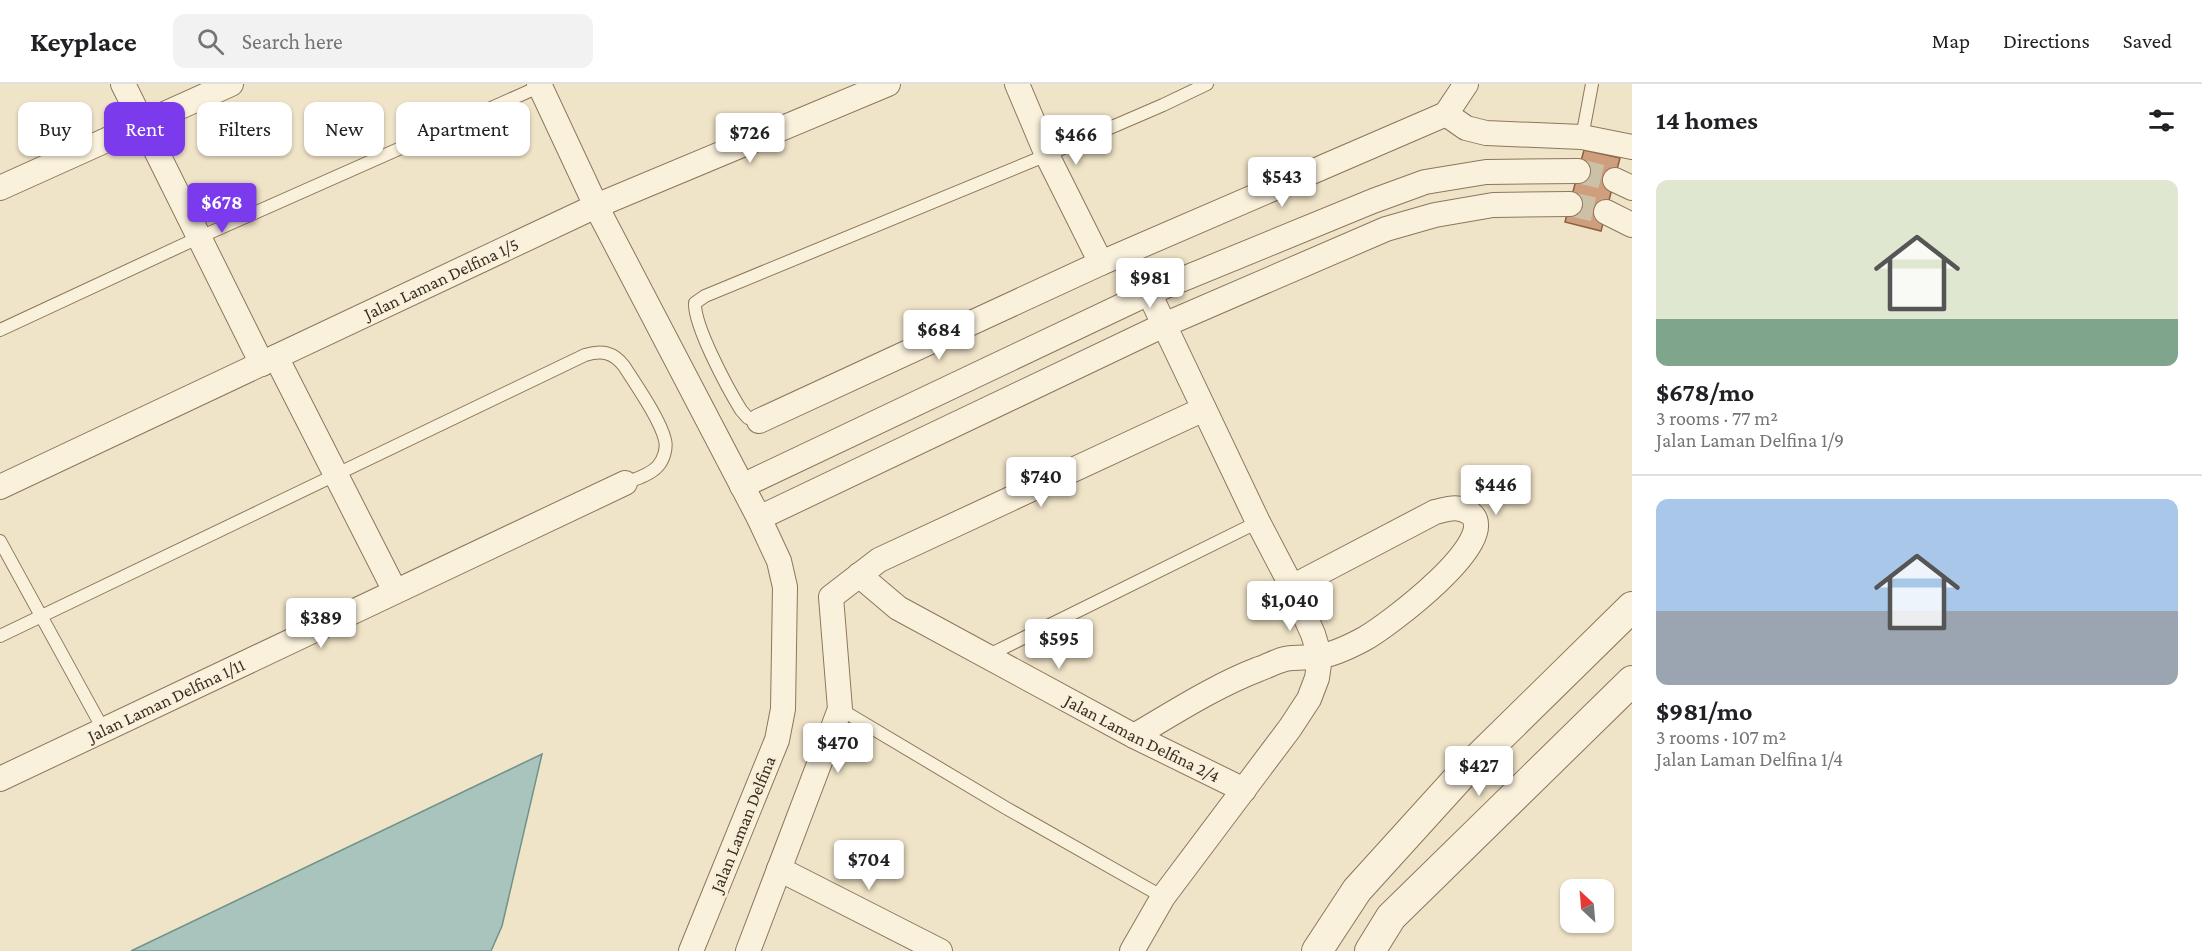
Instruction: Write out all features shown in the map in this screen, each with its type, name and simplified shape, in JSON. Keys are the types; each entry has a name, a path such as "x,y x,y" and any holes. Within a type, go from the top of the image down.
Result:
{"street":[{"path":"123,84 132,102"},
{"path":"185,104 231,84"},
{"name":"Jalan Laman Delfina 1/5","path":"0,487 596,206 888,84"},
{"path":"1017,84 1047,155 1101,263"},
{"path":"759,421 1101,263 1446,114 1466,84"},
{"name":"Jalan Laman Delfina","path":"541,85 596,206 759,518 779,561 785,587 783,709 777,740 691,951"},
{"path":"1446,114 1466,128 1486,133 1582,137 1632,147"},
{"path":"0,188 104,141"},
{"path":"160,156 200,237 337,475 395,591"},
{"path":"742,486 1149,293 1373,201 1425,182 1486,172 1578,171"},
{"path":"759,518 1164,325 1386,229 1425,218 1493,205 1570,204"},
{"path":"1606,212 1632,225"},
{"path":"1132,951 1163,897 1309,699 1317,678 1320,657 1310,626 1292,587 1258,522 1149,293"},
{"path":"748,951 840,709 831,597 879,560 898,550 1204,409"},
{"name":"Jalan Laman Delfina 1/11","path":"0,779 625,483"},
{"path":"1134,736 1241,676 1286,659 1320,657 1363,639 1412,605 1468,549 1475,536 1477,526 1475,520 1473,515 1462,508 1435,512 1292,587"},
{"name":"Jalan Laman Delfina 2/4","path":"859,575 898,608 989,655 1134,736 1244,790"},
{"path":"1317,951 1357,890 1464,772 1632,607"},
{"path":"1370,951 1391,917 1632,681"},
{"path":"779,869 940,951"}],"lane":[{"path":"759,421 748,418 736,401 705,336 695,312 695,303 705,296 1047,155 1207,84"},
{"path":"1582,137 1592,84"},
{"path":"0,330 200,237 541,85"},
{"path":"0,636 585,355 596,352 617,357 666,441 664,455 658,466 647,474 625,483"},
{"path":"989,655 1258,522"},
{"path":"0,541 103,729"},
{"path":"840,709 1006,808 1163,897"}],"water":[{"path":"542,754 502,926 491,951 131,951"}],"building":[{"path":"1584,150 1620,158 1601,231 1565,222"}],"tunnel":[{"path":"1578,171 1615,180"},
{"path":"1570,204 1606,212"}]}
